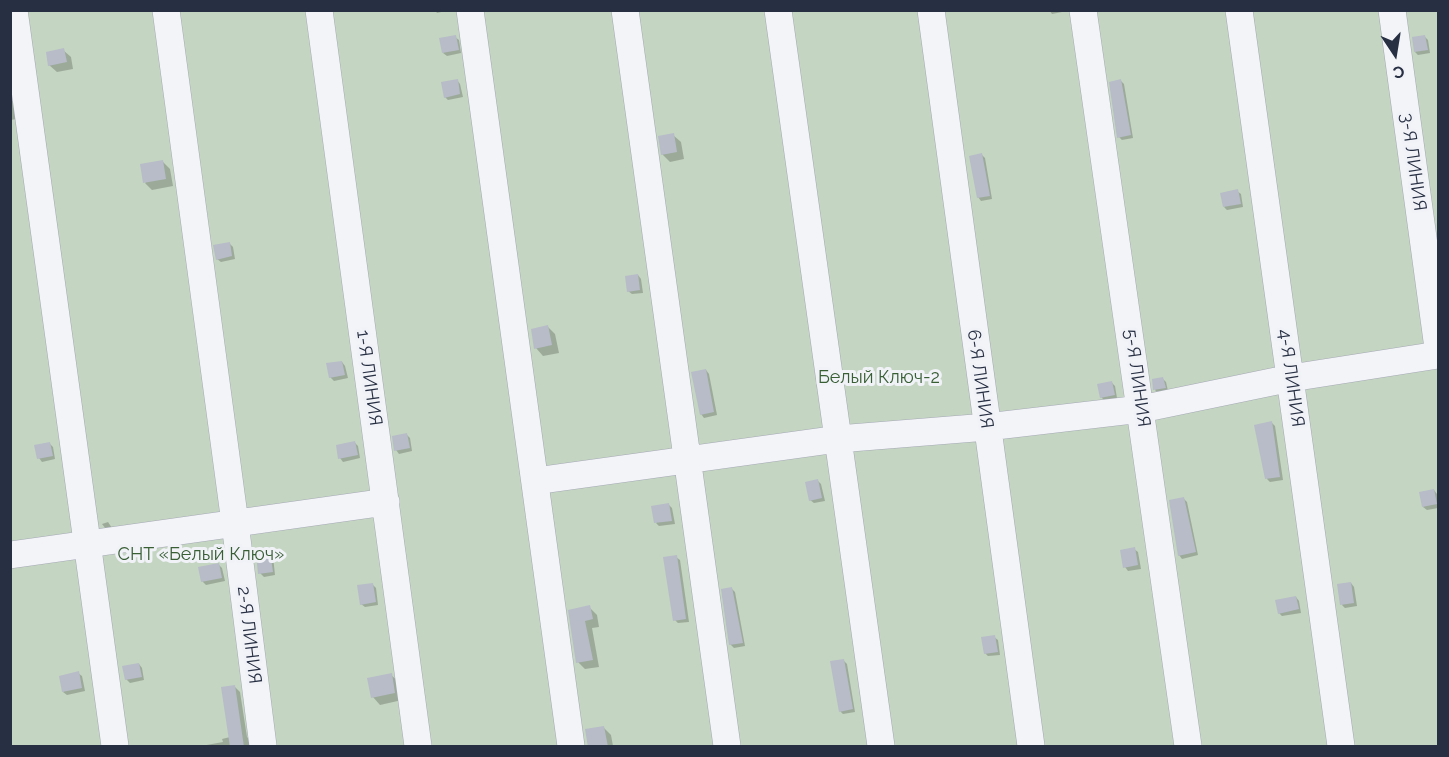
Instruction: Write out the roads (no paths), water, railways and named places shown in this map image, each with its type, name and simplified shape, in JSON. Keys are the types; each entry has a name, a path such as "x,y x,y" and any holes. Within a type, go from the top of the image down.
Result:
{"street":[{"path":"14,10 115,747"},
{"name":"2-Я ЛИНИЯ","path":"165,10 263,747"},
{"name":"1-Я ЛИНИЯ","path":"319,10 418,747"},
{"path":"470,10 571,747"},
{"path":"626,10 728,747"},
{"path":"778,10 881,747"},
{"name":"6-Я ЛИНИЯ","path":"931,10 1031,747"},
{"name":"5-Я ЛИНИЯ","path":"1083,10 1188,747"},
{"name":"4-Я ЛИНИЯ","path":"1239,10 1341,747"},
{"name":"3-Я ЛИНИЯ","path":"1392,10 1438,348"},
{"path":"536,481 838,439 987,427 1141,409 1291,378 1438,355"},
{"path":"10,555 386,502"}],"park label":[{"name":"Белый Ключ-2","path":"879,378"},
{"name":"СНТ «Белый Ключ»","path":"201,555"}]}
